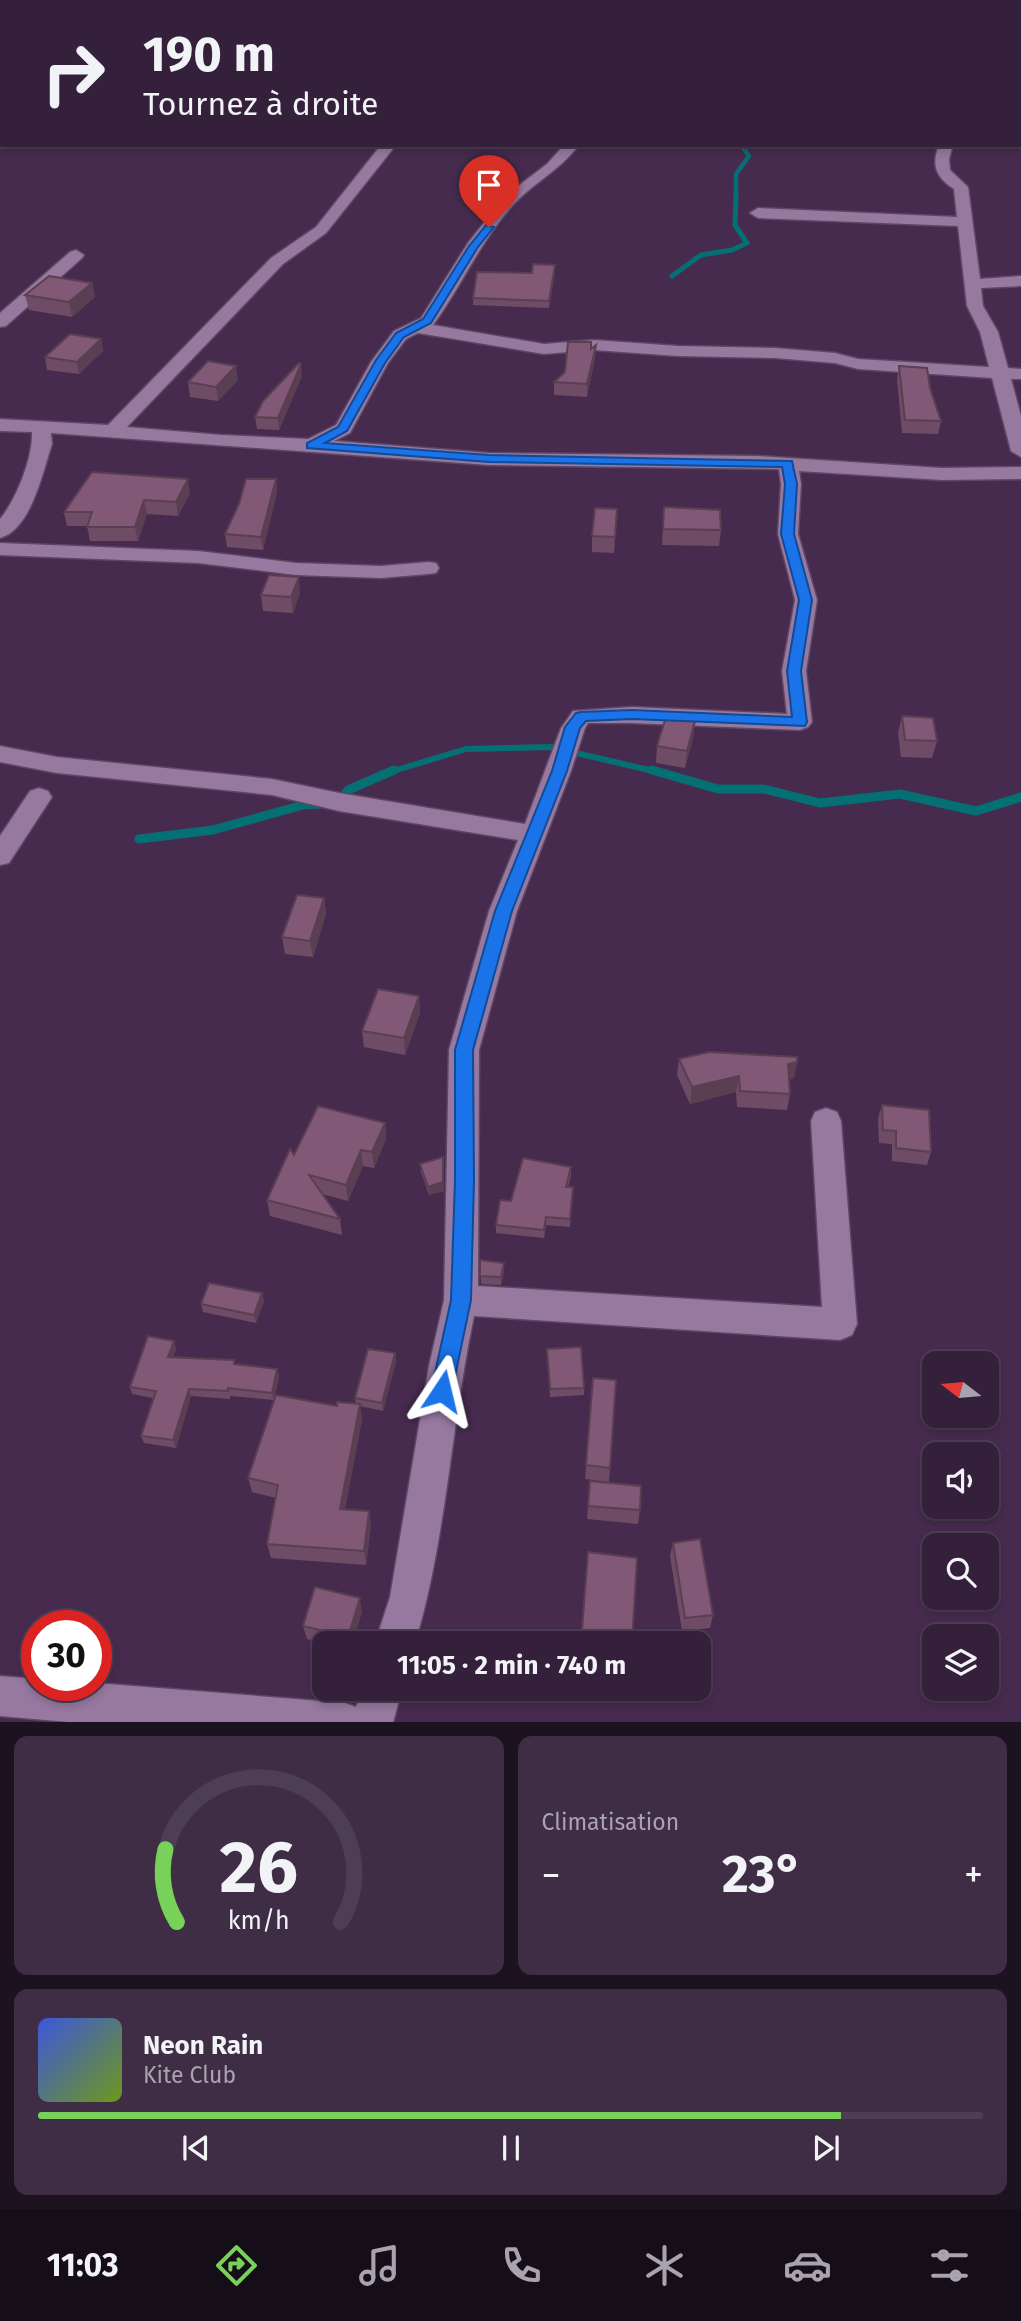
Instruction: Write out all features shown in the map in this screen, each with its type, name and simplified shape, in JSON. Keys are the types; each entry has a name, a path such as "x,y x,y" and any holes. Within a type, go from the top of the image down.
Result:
{"street":[{"path":"113,431 277,261 321,230 387,147"},
{"path":"311,446 343,429 380,362 400,335 427,321 474,246 510,199 552,167 570,147"},
{"path":"945,147 941,156 941,169 949,181 961,187 975,306 989,332 1021,451"},
{"path":"758,213 964,222"},
{"path":"0,322 76,255"},
{"path":"974,284 1021,281"},
{"path":"415,327 544,349 594,345 678,352 775,353 835,358 858,364 1021,374"},
{"path":"0,425 489,458 788,463 943,474 1021,473"},
{"path":"0,531 22,506 42,444 41,428"},
{"path":"399,1631 409,1597 446,1366 461,1300 464,1050 503,911 559,771 573,727 581,716 632,715 800,722 794,671 806,600 788,534 791,484 788,463"},
{"path":"0,549 198,557 296,569 381,572 428,568"},
{"path":"0,754 57,765 272,787 339,802 534,834"},
{"path":"0,856 39,797"},
{"path":"461,1300 840,1324 826,1121"},
{"path":"0,1696 332,1722"},
{"path":"372,1722 378,1701"}],"building":[{"path":"533,264 555,265 549,301 473,298 477,272 532,273"},
{"path":"49,276 92,283 69,302 25,295"},
{"path":"70,334 101,339 77,362 45,357"},
{"path":"568,342 591,342 591,349 596,345 587,384 554,382 565,372"},
{"path":"208,361 236,366 216,387 188,382"},
{"path":"299,363 301,364 278,418 255,417 263,401"},
{"path":"899,366 927,368 930,388 941,421 905,420"},
{"path":"92,472 188,479 176,502 144,500 135,527 87,527 92,512 64,512"},
{"path":"246,479 276,479 261,537 225,534 239,504"},
{"path":"664,507 720,510 721,530 663,529"},
{"path":"595,508 617,509 615,537 592,536"},
{"path":"269,575 299,577 291,597 261,595"},
{"path":"902,716 933,718 937,741 905,740"},
{"path":"666,717 695,721 687,751 657,746"},
{"path":"297,895 324,898 310,941 282,937"},
{"path":"378,989 419,996 404,1038 362,1031"},
{"path":"709,1052 797,1057 797,1062 788,1064 790,1094 740,1091 739,1076 692,1087 679,1059"},
{"path":"882,1105 929,1110 931,1152 896,1148 896,1131 883,1130"},
{"path":"318,1106 385,1123 372,1152 361,1150 346,1185 309,1175 340,1219 267,1200 290,1149 294,1155"},
{"path":"443,1157 443,1182 428,1187 420,1164"},
{"path":"523,1158 571,1167 566,1187 573,1187 570,1219 546,1217 544,1230 496,1225 500,1200 511,1201"},
{"path":"480,1260 504,1263 501,1277 480,1276"},
{"path":"209,1283 262,1293 254,1315 201,1304"},
{"path":"148,1336 174,1341 168,1357 234,1360 234,1364 277,1369 272,1393 228,1388 228,1391 189,1389 173,1440 141,1436 156,1391 130,1387"},
{"path":"581,1347 584,1388 550,1389 547,1349"},
{"path":"368,1349 395,1353 382,1403 355,1398"},
{"path":"593,1378 616,1380 610,1468 586,1465"},
{"path":"276,1395 337,1406 337,1402 360,1404 340,1509 369,1511 364,1551 267,1544 278,1485 248,1478"},
{"path":"590,1481 641,1486 640,1510 588,1506"},
{"path":"700,1539 713,1615 685,1618 673,1543"},
{"path":"588,1552 637,1558 633,1631 582,1631"},
{"path":"315,1587 360,1598 350,1631 323,1631 303,1626"}],"waterway":[{"path":"736,195 736,174 749,156 742,147"},
{"path":"672,276 701,255 732,250 747,243 735,225 736,195"},
{"path":"390,772 466,749 550,747 658,772"},
{"path":"340,801 348,790 394,770"},
{"path":"652,770 718,789 764,789 820,803 900,794 976,811 1021,797"},
{"path":"139,839 213,830 303,805 321,804"}],"route":[{"path":"442,1391 461,1300 464,1050 503,911 559,771 573,727 581,716 632,715 800,722 794,671 806,600 788,534 791,484 788,463 489,458 311,446 343,429 380,362 400,335 427,321 489,227"}]}
